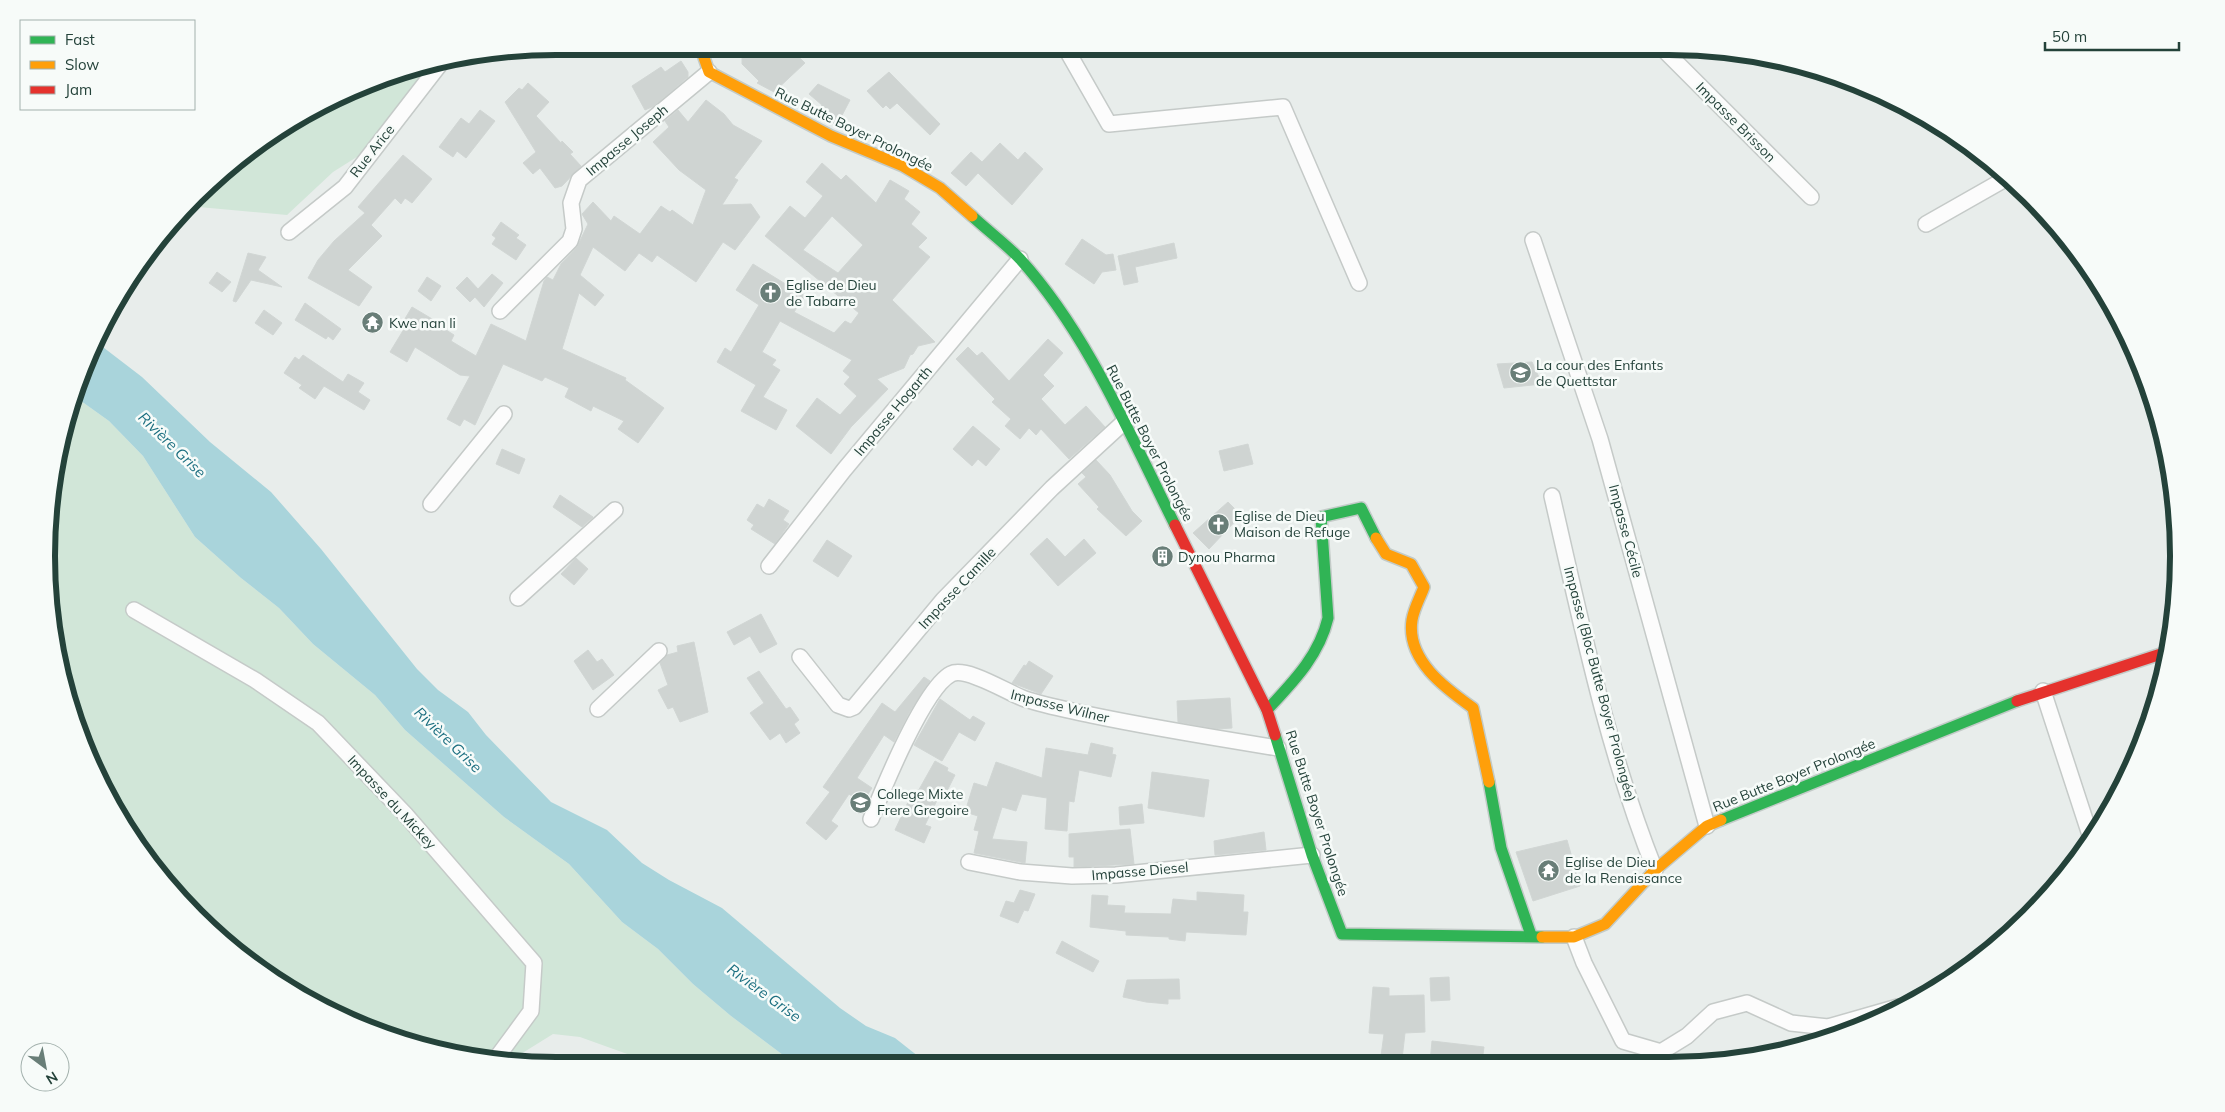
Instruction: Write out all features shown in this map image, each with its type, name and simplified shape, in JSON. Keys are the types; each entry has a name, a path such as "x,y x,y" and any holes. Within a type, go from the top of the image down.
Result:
{"street":[{"path":"703,55 709,72"},
{"path":"1070,55 1109,124 1283,107 1359,283"},
{"name":"Impasse Brisson","path":"1669,55 1811,197"},
{"name":"Rue Arice","path":"289,232 345,186 435,70"},
{"name":"Rue Butte Boyer Prolongée","path":"709,72 831,136 903,166 933,183 1020,259 1071,324 1124,422 1267,710 1312,855 1342,934 1574,937 1605,924 1655,870 1707,826 1764,801 2043,691 2160,654"},
{"name":"Impasse Joseph","path":"500,311 570,241 574,229 571,204 579,180 709,72"},
{"path":"1926,224 2001,181"},
{"name":"Impasse Cécile","path":"1533,240 1600,439 1707,826"},
{"name":"Impasse Hogarth","path":"769,566 844,470 1020,259"},
{"path":"431,504 504,414"},
{"name":"Impasse Camille","path":"800,657 838,705 849,709 854,707 943,600 1052,488 1124,422"},
{"name":"Impasse (Bloc Butte Boyer Prolongée)","path":"1552,496 1589,656 1640,832 1655,870"},
{"path":"1267,710 1302,672 1320,646 1326,631 1328,618 1321,516 1361,508 1370,529 1386,554 1411,564 1424,587 1412,623 1421,662 1444,687 1473,708 1486,760 1501,848 1532,935"},
{"path":"518,598 614,510"},
{"name":"Impasse du Mickey","path":"134,610 255,680 318,724 405,814 534,963 531,1011 500,1054"},
{"path":"598,710 658,650"},
{"name":"Impasse Wilner","path":"871,819 888,776 919,715 942,680 951,674 959,672 980,678 1009,694 1035,702 1157,729 1278,748"},
{"path":"2043,691 2088,830"},
{"name":"Impasse Diesel","path":"969,862 1020,872 1072,876 1116,875 1312,855"},
{"path":"1574,937 1584,963 1622,1041 1661,1052 1687,1036 1713,1012 1747,1004 1791,1023 1828,1027 1869,1015"}],"green space":[{"path":"427,72 384,134 360,155 333,172 287,215 197,207 226,179 251,159 305,122 364,93"},
{"path":"80,400 109,421 143,456 195,537 241,578 279,608 313,644 375,695 405,730 504,817 569,864 622,922 658,949 693,984 731,1016 786,1057 636,1057 580,1037 553,1034 518,1056 491,1053 426,1040 364,1019 305,990 251,953 202,910 159,861 139,834 122,806 93,748 72,686 59,621 55,556 59,491 72,426"}],"water":[{"name":"Rivière Grise","path":"101,346 142,377 210,442 271,492 321,549 417,669 438,690 468,712 486,735 551,802 607,830 642,863 669,880 722,908 840,1008 866,1026 895,1038 919,1057 786,1057 731,1016 693,984 658,949 622,922 569,864 504,817 405,730 375,695 313,644 279,608 241,578 195,537 143,456 109,421 80,400"}],"building":[{"path":"745,55 757,55 759,57 761,55 797,55 805,63 774,92 757,83 759,81 742,64 742,58"},
{"path":"681,61 688,72 688,77 654,106 645,110 632,86 661,67 665,72"},
{"path":"889,72 940,124 930,135 897,103 890,109 886,105 883,108 867,91"},
{"path":"528,83 549,102 536,116 561,143 562,141 573,152 570,154 581,166 562,186 555,188 540,168 533,174 523,163 536,152 505,102 519,88 522,90"},
{"path":"818,84 850,100 837,125 817,115 822,105 809,94"},
{"path":"706,100 724,114 733,125 762,141 734,178 738,180 722,205 751,204 760,217 735,250 723,242 696,282 657,255 652,262 639,253 625,271 593,247 580,275 604,295 595,306 579,293 562,349 626,378 625,380 664,408 638,443 618,429 624,421 593,406 591,411 565,397 569,388 545,377 542,381 503,364 475,425 464,419 460,426 447,419 470,376 460,375 415,347 407,362 390,352 404,329 400,327 412,307 444,326 443,328 454,335 451,341 476,356 491,324 526,341 544,281 547,277 553,280 561,264 577,247 588,224 582,214 593,202 611,221 614,216 640,234 661,206 670,212 672,210 693,225 706,190 679,170 653,142 669,127 665,121 678,110 688,122"},
{"path":"480,110 495,121 466,158 457,151 453,157 439,147 461,118 469,124"},
{"path":"1000,143 1018,160 1025,152 1043,169 1012,205 978,173 966,186 951,173 971,152 982,162"},
{"path":"403,155 432,179 412,203 405,198 401,204 395,198 371,225 382,236 348,270 372,287 359,306 308,278 318,260 334,241 365,213 358,207"},
{"path":"822,163 841,180 846,175 876,203 890,180 909,191 904,199 920,212 911,224 927,238 918,247 930,257 892,300 935,342 918,346 913,354 910,355 904,368 877,379 888,389 851,427 831,454 796,426 817,398 840,415 857,396 844,384 850,377 843,371 852,360 780,321 762,352 776,360 772,365 780,370 763,397 787,410 776,430 741,411 756,385 717,362 725,348 731,352 759,305 736,290 753,264 805,296 794,312 834,333 845,321 851,324 859,313 765,236 790,206 805,218 823,196 806,182","holes":["832,216 863,245 838,273 803,250"]},
{"path":"501,222 519,235 516,238 526,245 516,260 492,244 496,238 492,235"},
{"path":"1082,239 1106,255 1113,254 1116,270 1102,272 1094,284 1065,264"},
{"path":"1174,243 1177,258 1135,267 1138,282 1124,285 1118,256"},
{"path":"248,253 266,257 258,270 282,287 251,280 236,302 233,301"},
{"path":"217,272 231,282 222,292 209,283"},
{"path":"492,274 503,283 484,307 475,297 470,302 456,288 467,277 478,289"},
{"path":"427,277 441,286 431,301 418,291"},
{"path":"305,303 341,329 333,340 328,336 326,339 295,320"},
{"path":"264,310 282,323 273,335 255,323"},
{"path":"1048,339 1063,353 1043,375 1054,386 1041,399 1065,425 1086,406 1105,427 1069,459 1041,429 1036,435 1029,428 1020,439 1005,426 1011,419 992,402 995,399 956,359 968,347 977,356 982,352 1009,381"},
{"path":"303,355 343,382 348,374 364,383 358,392 370,400 364,410 324,386 315,399 299,388 302,385 284,373 295,357 299,360"},
{"path":"1532,362 1542,384 1504,388 1497,364"},
{"path":"973,426 1000,449 986,466 978,459 972,466 953,449"},
{"path":"1248,444 1253,464 1224,471 1219,451"},
{"path":"502,449 525,459 519,474 496,464"},
{"path":"1096,460 1110,475 1132,511 1142,521 1126,536 1097,509 1099,507 1078,484 1086,477 1082,473"},
{"path":"560,495 593,517 582,527 553,507"},
{"path":"769,499 789,511 783,520 789,524 775,544 751,529 754,525 747,520 757,504 764,508"},
{"name":"Eglise de Dieu Maison de Refuge","path":"1228,502 1241,515 1209,549 1193,533"},
{"path":"1047,538 1065,557 1084,539 1096,553 1058,586 1030,554"},
{"path":"827,540 852,556 838,577 813,561"},
{"name":"Dynou Pharma","path":"1166,546 1173,558 1158,566 1151,555"},
{"path":"576,558 588,569 574,585 561,574"},
{"path":"761,614 777,644 760,653 750,636 734,645 727,632"},
{"path":"694,642 708,712 680,722 673,707 668,709 658,690 668,685 660,663 667,655 678,652 677,646"},
{"path":"588,650 597,662 602,659 614,675 593,690 574,661"},
{"path":"1029,661 1053,676 1041,694 1012,683 1024,665 1026,666"},
{"path":"759,671 786,709 790,707 799,720 794,724 800,733 786,743 780,733 770,740 750,713 764,703 747,678"},
{"path":"924,677 930,681 909,713 894,742 884,735 857,778 872,788 862,803 849,794 831,821 838,826 826,840 806,823 830,792 823,787 882,703 895,712"},
{"path":"1230,698 1232,728 1217,729 1178,722 1177,701"},
{"path":"940,699 970,720 973,716 985,723 975,741 959,732 942,761 914,745"},
{"path":"1091,743 1113,748 1112,754 1116,755 1111,777 1079,770 1074,802 1069,801 1067,831 1045,829 1047,798 1022,794 1016,811 1002,807 992,839 1027,842 1025,863 974,853 979,831 974,830 978,816 965,812 974,783 987,787 996,762 1042,778 1046,748 1088,755"},
{"path":"935,761 948,768 947,771 955,775 946,793 942,790 925,825 931,827 924,843 895,830 909,800 912,802"},
{"path":"1152,772 1209,780 1204,817 1148,808"},
{"path":"1142,804 1144,823 1120,825 1119,807"},
{"path":"1130,829 1134,864 1074,867 1074,857 1069,857 1069,834"},
{"path":"1264,832 1266,850 1215,855 1214,841"},
{"path":"1567,840 1580,886 1533,901 1516,852"},
{"path":"1020,890 1035,894 1028,911 1024,910 1018,923 1000,916 1006,901 1014,903"},
{"path":"1197,892 1244,895 1243,912 1248,912 1246,935 1186,932 1185,941 1169,939 1169,937 1126,935 1126,931 1090,927 1092,895 1108,896 1107,905 1125,906 1124,913 1171,914 1173,899 1197,901"},
{"path":"1062,941 1099,961 1093,972 1056,953"},
{"path":"1449,977 1450,1000 1431,1001 1430,978"},
{"path":"1179,979 1180,999 1168,999 1168,1004 1123,997 1127,980"},
{"path":"1373,987 1389,988 1389,996 1424,995 1425,1032 1405,1033 1402,1057 1381,1056 1384,1034 1369,1033"},
{"path":"1432,1041 1484,1047 1483,1057 1430,1057"}],"traffic: fast":[{"path":"972,216 1020,259 1067,320 1106,386 1175,525"},
{"path":"1267,710 1295,679 1312,656 1324,632 1328,618 1321,517 1361,508 1376,538"},
{"path":"1721,820 2017,701"},
{"path":"1275,735 1312,855 1342,934 1542,937"},
{"path":"1489,782 1501,848 1531,935"}],"traffic: slow":[{"path":"703,55 709,72 831,136 903,166 940,188 972,216"},
{"path":"1376,538 1386,554 1411,564 1424,587 1412,620 1415,648 1421,660 1440,682 1473,708 1489,782"},
{"path":"1542,937 1574,937 1605,924 1655,870 1707,826 1721,820"}],"traffic: jam":[{"path":"1175,525 1267,710 1275,735"},
{"path":"2017,701 2160,654"}],"place":[{"name":"Eglise de Dieu de Tabarre","path":"770,293"},
{"name":"Kwe nan li","path":"373,323"},
{"name":"La cour des Enfants de Quettstar","path":"1520,373"},
{"name":"Eglise de Dieu Maison de Refuge","path":"1218,524"},
{"name":"Dynou Pharma","path":"1162,557"},
{"name":"College Mixte Frere Gregoire","path":"861,802"},
{"name":"Eglise de Dieu de la Renaissance","path":"1549,870"}]}
